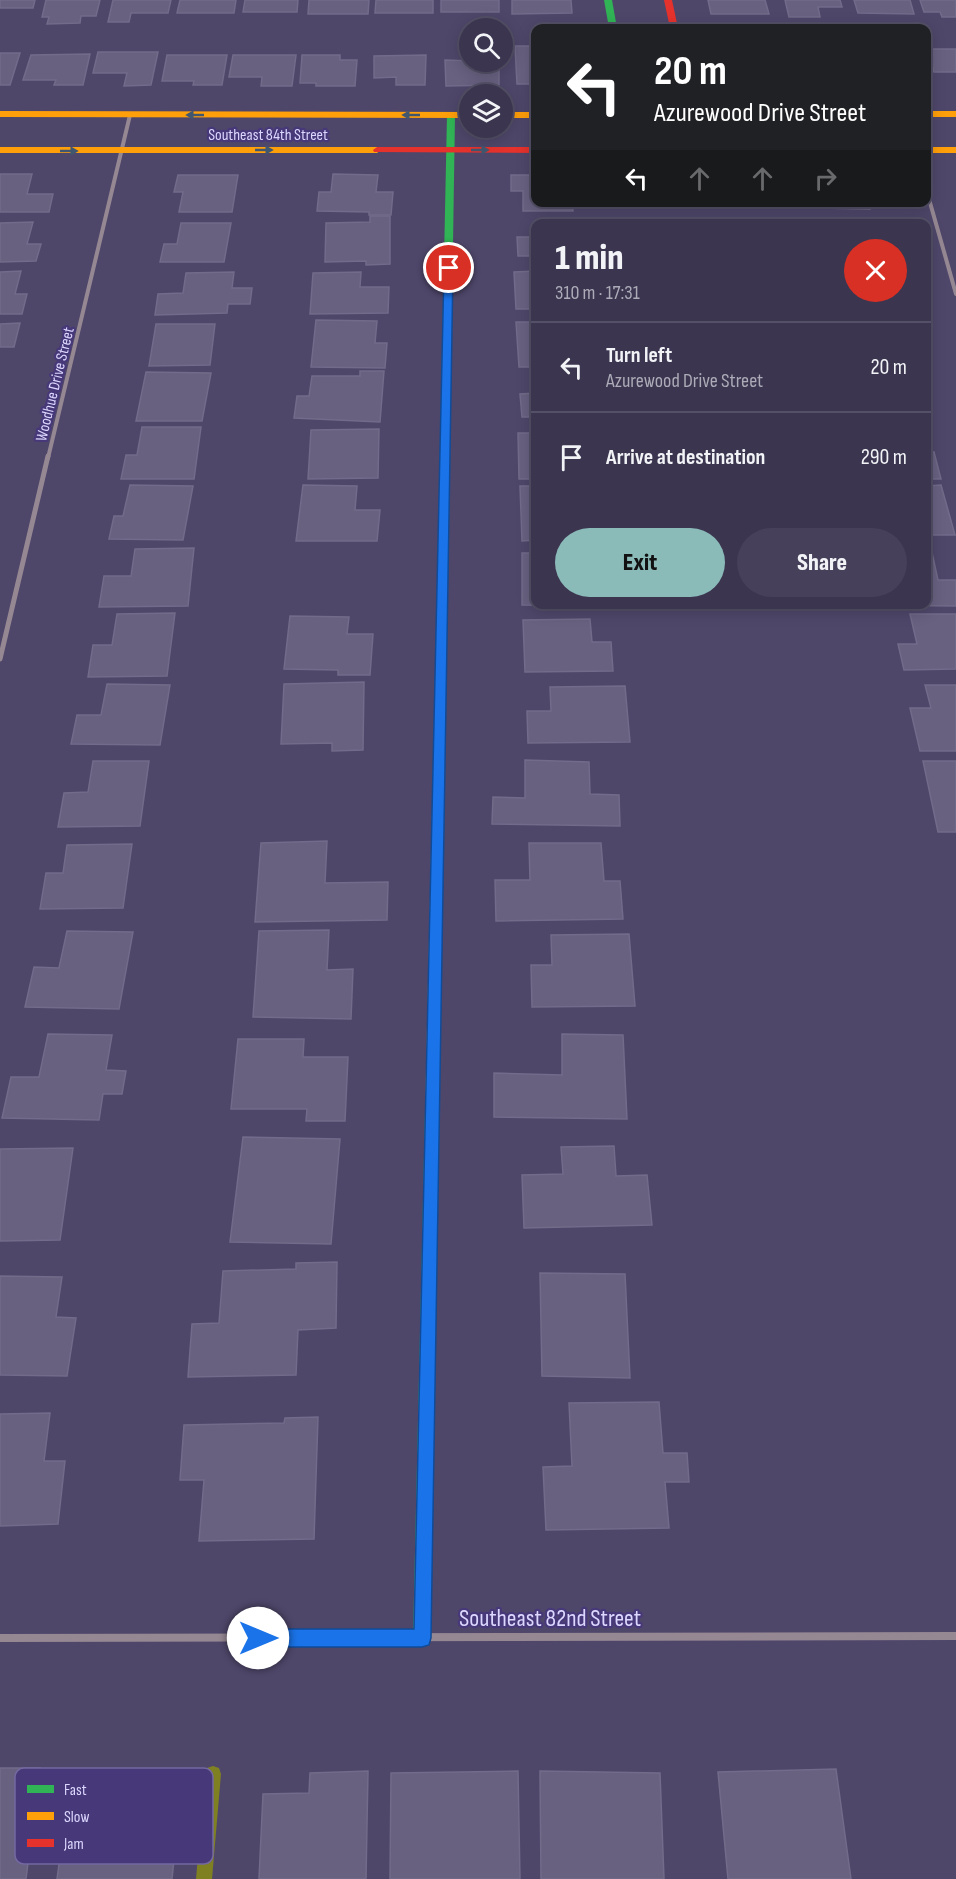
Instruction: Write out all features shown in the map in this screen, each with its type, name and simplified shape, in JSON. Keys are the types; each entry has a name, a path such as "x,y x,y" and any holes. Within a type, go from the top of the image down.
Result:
{"street":[{"path":"608,0 612,24"},
{"path":"668,0 673,24"},
{"name":"Southeast 84th Street","path":"0,114 459,115"},
{"path":"931,114 956,114"},
{"name":"Woodhue Drive Street","path":"0,659 130,115"},
{"path":"422,1638 451,115"},
{"path":"513,115 531,115"},
{"name":"Southeast 84th Street","path":"0,150 531,150"},
{"path":"931,150 956,150"},
{"path":"931,206 956,294"},
{"name":"Southeast 82nd Street","path":"0,1638 956,1636"}],"building":[{"path":"0,0 35,0 33,8 0,8"},
{"path":"46,0 100,0 96,16 81,16 80,23 47,24 49,17 42,17"},
{"path":"113,0 171,0 168,13 131,13 129,22 108,22"},
{"path":"180,0 236,0 234,13 177,13"},
{"path":"245,0 298,0 297,12 243,12"},
{"path":"309,0 369,0 368,14 308,14"},
{"path":"376,0 433,0 433,13 375,13"},
{"path":"441,0 499,0 499,12 441,12"},
{"path":"512,0 571,0 572,13 512,14"},
{"path":"708,0 765,0 769,14 711,14"},
{"path":"785,0 840,0 842,7 818,7 820,17 789,17"},
{"path":"854,0 910,0 914,14 858,13"},
{"path":"920,0 956,0 956,17 942,17 940,12 924,12"},
{"path":"515,46 531,46 531,84 517,84"},
{"path":"931,49 956,49 956,72 934,72"},
{"path":"98,52 158,52 151,85 124,86 127,73 93,73"},
{"path":"0,53 20,53 10,85 0,85"},
{"path":"90,54 83,85 54,85 56,80 23,80 31,55"},
{"path":"167,55 227,55 222,85 193,85 194,81 162,81"},
{"path":"233,55 296,55 292,86 261,86 262,77 229,77"},
{"path":"302,55 340,55 340,60 357,60 355,86 316,86 316,83 300,83"},
{"path":"426,55 425,85 396,85 396,77 374,78 374,56"},
{"path":"445,60 459,61 459,72 499,72 499,84 446,86"},
{"path":"0,174 32,174 27,194 53,194 49,212 0,212"},
{"path":"333,174 378,175 376,192 393,192 391,215 369,215 369,212 317,211 319,192 331,192"},
{"path":"178,175 238,175 232,212 179,212 183,192 174,192"},
{"path":"511,175 531,175 531,207 573,207 573,211 523,211 523,191 511,191"},
{"path":"869,207 870,209 817,208"},
{"path":"370,216 390,216 390,264 366,265 366,261 325,262 326,223 370,222"},
{"path":"33,222 27,244 41,244 36,261 0,262 0,223"},
{"path":"181,223 231,223 224,262 160,262 164,244 177,244"},
{"path":"517,237 531,237 531,256 518,256"},
{"path":"21,271 15,294 27,294 22,314 0,314 0,272"},
{"path":"531,271 531,309 516,309 514,272"},
{"path":"234,272 232,288 252,288 250,304 228,304 227,313 155,315 158,294 183,293 186,273"},
{"path":"361,272 360,287 389,287 388,313 310,314 313,273"},
{"path":"316,320 377,321 375,343 387,343 385,368 311,367"},
{"path":"516,322 531,322 531,367 519,367"},
{"path":"20,323 14,347 0,347 0,324"},
{"path":"156,324 215,324 210,365 149,366"},
{"path":"360,371 384,371 380,422 294,418 297,396 309,396 312,376 360,376"},
{"path":"146,372 211,373 202,421 136,421"},
{"path":"531,393 531,417 522,417 520,394"},
{"path":"142,427 201,427 194,479 121,479 126,455 137,455"},
{"path":"379,429 378,478 308,479 311,430"},
{"path":"518,433 531,433 531,479 519,479"},
{"path":"931,452 934,452 941,479 931,479"},
{"path":"130,485 193,486 183,540 109,539 114,516 123,516"},
{"path":"303,485 357,486 355,510 380,510 377,541 296,541"},
{"path":"941,485 955,535 931,535 931,486"},
{"path":"520,486 531,486 531,540 522,541"},
{"path":"194,548 188,606 99,607 104,576 131,576 135,549"},
{"path":"931,548 938,580 956,580 956,606 931,606"},
{"path":"522,553 531,553 531,605 522,605"},
{"path":"175,613 167,676 88,677 93,645 112,645 117,614"},
{"path":"910,614 956,614 956,669 904,670 898,644 917,644"},
{"path":"290,616 349,617 347,634 373,634 370,675 338,675 338,670 284,669"},
{"path":"590,619 592,642 611,642 613,671 525,672 523,620"},
{"path":"364,682 363,750 332,751 332,743 281,744 284,684"},
{"path":"107,684 170,685 160,745 71,744 77,715 101,715"},
{"path":"925,685 956,685 956,751 920,751 910,708 931,708"},
{"path":"625,686 630,742 528,743 527,711 551,711 550,687"},
{"path":"525,760 589,762 590,794 619,795 620,826 492,824 493,797 525,798"},
{"path":"93,761 149,761 140,826 58,827 64,793 88,792"},
{"path":"923,761 956,761 956,832 938,832"},
{"path":"327,841 325,883 388,882 387,920 255,922 261,843"},
{"path":"529,843 601,843 604,881 620,881 623,919 496,921 495,880 530,880"},
{"path":"132,844 123,908 40,909 46,873 63,873 67,845"},
{"path":"329,930 327,970 353,969 351,1019 253,1017 259,931"},
{"path":"67,931 133,932 119,1009 25,1007 34,967 59,968"},
{"path":"629,934 635,1006 532,1007 531,965 552,965 551,935"},
{"path":"48,1034 112,1035 106,1070 126,1071 122,1094 103,1094 99,1120 2,1118 11,1077 39,1077"},
{"path":"562,1034 623,1035 627,1119 494,1117 494,1073 562,1075"},
{"path":"238,1039 304,1039 303,1057 348,1057 345,1121 306,1121 307,1109 231,1109"},
{"path":"243,1137 340,1139 331,1244 230,1242"},
{"path":"614,1146 616,1176 647,1175 652,1225 524,1228 522,1175 563,1174 561,1147"},
{"path":"73,1148 60,1240 0,1241 0,1149"},
{"path":"337,1262 336,1328 298,1330 296,1375 188,1377 192,1324 219,1323 223,1271 296,1269 296,1263"},
{"path":"540,1273 625,1274 630,1378 542,1376"},
{"path":"0,1276 62,1277 56,1317 76,1318 67,1376 0,1375"},
{"path":"659,1402 663,1453 687,1453 689,1482 665,1482 669,1528 546,1530 543,1467 572,1466 569,1403"},
{"path":"50,1413 44,1461 65,1461 58,1524 0,1526 0,1414"},
{"path":"318,1417 314,1539 199,1541 204,1480 180,1480 184,1425 284,1423 285,1418"},
{"path":"0,1768 15,1768 15,1864 28,1864 26,1879 0,1879"},
{"path":"836,1769 851,1879 728,1879 718,1772"},
{"path":"368,1771 366,1879 259,1879 263,1794 309,1793 310,1773"},
{"path":"518,1771 520,1879 390,1879 391,1773"},
{"path":"540,1771 660,1773 664,1879 541,1879"},
{"path":"59,1864 174,1864 172,1879 57,1879"}],"waterway":[{"path":"204,1879 205,1864"}],"traffic: fast":[{"path":"608,0 612,24"},
{"path":"444,500 451,115"},
{"path":"422,1638 432,1112"}],"traffic: slow":[{"path":"0,114 459,115"},
{"path":"931,114 956,114"},
{"path":"513,115 531,115"},
{"path":"0,150 377,150"},
{"path":"931,150 956,150"},
{"path":"432,1112 439,767"}],"traffic: jam":[{"path":"668,0 673,24"},
{"path":"377,150 531,150"},
{"path":"439,767 444,500"}],"route":[{"path":"258,1638 422,1638 449,268"}]}
